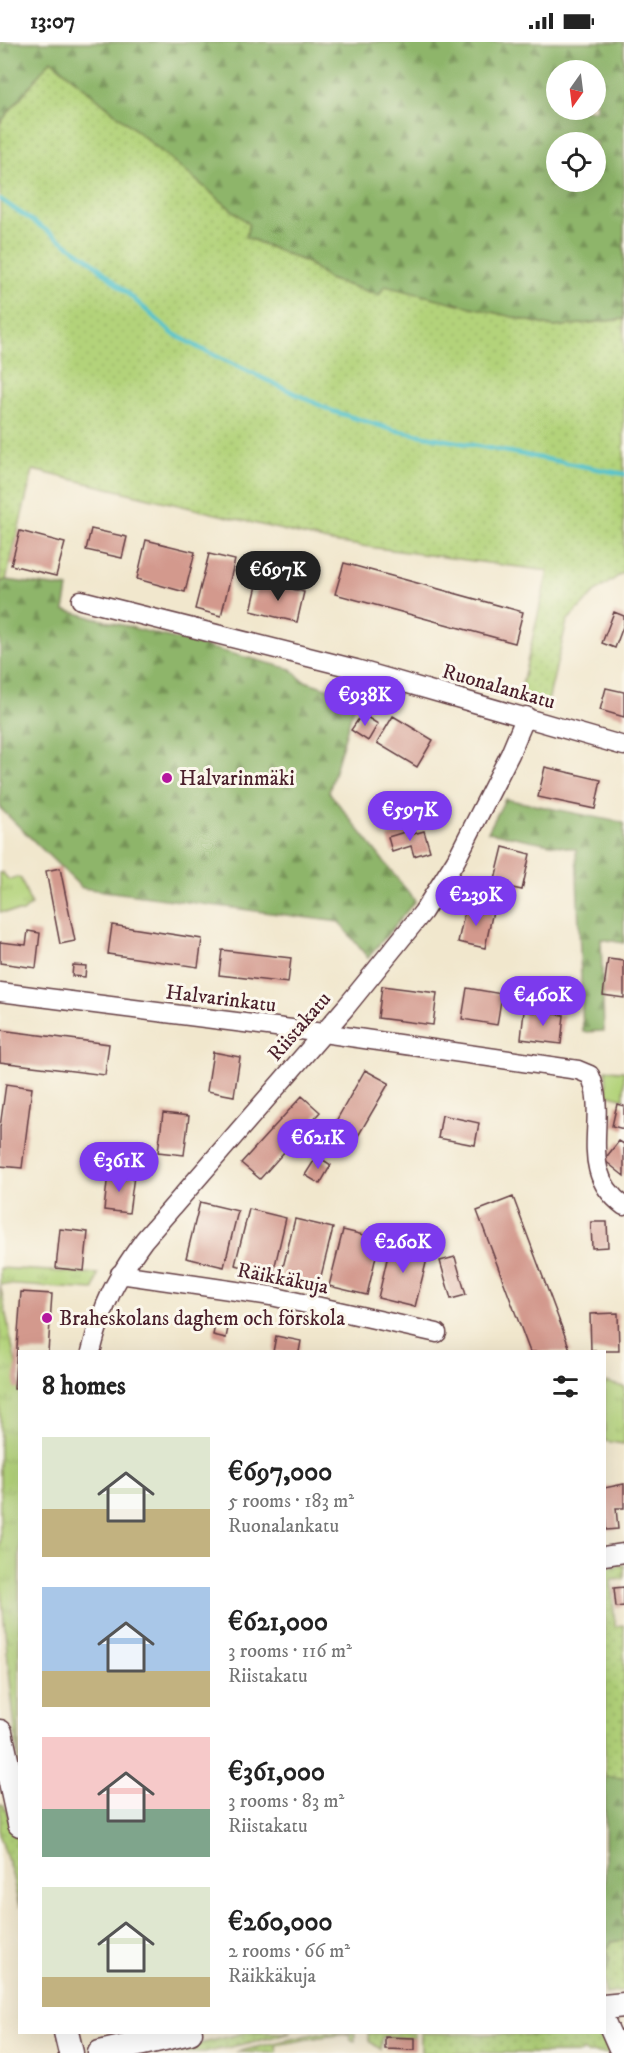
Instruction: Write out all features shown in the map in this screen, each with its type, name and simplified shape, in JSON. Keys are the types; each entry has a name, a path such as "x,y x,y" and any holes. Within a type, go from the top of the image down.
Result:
{"main road":[{"path":"0,1732 18,1815"},
{"path":"606,2007 624,2005"},
{"path":"66,2034 71,2053"},
{"path":"100,2053 181,2034"}],"street":[{"name":"Ruonalankatu","path":"81,600 290,651 526,716 624,746"},
{"name":"Riistakatu","path":"91,1350 98,1322 120,1274 144,1240 323,1033 439,890 496,782 526,716"},
{"name":"Halvarinkatu","path":"0,993 323,1033 578,1070 590,1075 595,1087 599,1174 605,1188 624,1206"},
{"name":"Räikkäkuja","path":"120,1274 271,1296 437,1333"},
{"path":"606,1556 624,1553"},
{"path":"606,2022 620,2053"}],"green space":[{"path":"0,42 624,42 624,319 554,327 385,286 379,295 328,279 308,263 246,237 249,224 51,60 0,123"},
{"path":"50,59 249,224 247,237 308,263 329,279 379,295 385,285 554,327 624,319 624,572 594,593 567,621 546,710 518,702 548,571 332,542 33,470 6,580 0,582 0,123"},
{"path":"6,580 68,588 64,610 291,669 302,680 356,698 329,792 415,901 368,958 339,922 82,888 0,808 0,582"},
{"path":"505,799 624,823 624,943 601,939 604,1031 583,1032 576,849 488,832"},
{"path":"2,872 9,880 17,877 21,879 31,905 23,912 0,912 0,873"},
{"path":"606,1070 624,1071 624,1099 607,1094"},
{"path":"0,1268 98,1274 94,1290 0,1284"},
{"path":"0,1284 18,1375 18,1759 0,1580"},
{"path":"606,1382 624,1387 624,1444 606,1441"},
{"path":"624,1565 624,1579 611,1580 615,1626 624,1625 624,1723 621,1736 624,1778 606,1777 606,1568"},
{"path":"606,1777 624,1778 624,1940 612,1942 606,1949"},
{"path":"0,1804 4,1805 18,1843 18,1902 12,1874 0,1836"},
{"path":"624,1940 624,1991 606,1994 606,1967 609,1959 606,1949 612,1942"},
{"path":"606,1949 609,1961 606,1970"},
{"path":"239,2034 287,2034 204,2053 164,2053"},
{"path":"313,2034 350,2034 276,2045 277,2053 236,2052"},
{"path":"350,2034 355,2034 355,2041 351,2040"},
{"path":"368,2034 415,2034 415,2038 382,2037 380,2049 369,2041"},
{"path":"421,2034 482,2034 604,2036 611,2053 586,2053 584,2051 579,2053 421,2053"}],"building":[{"path":"91,529 127,537 122,558 86,550"},
{"path":"20,531 65,543 56,576 11,565"},
{"path":"146,540 195,552 185,592 137,579"},
{"path":"209,554 235,560 221,616 195,609"},
{"path":"344,563 523,612 515,643 335,594"},
{"path":"258,581 304,592 297,622 251,611"},
{"path":"614,612 624,616 624,624 615,648 602,643"},
{"path":"606,688 624,692 624,717 600,710"},
{"path":"362,714 378,724 368,741 351,730"},
{"path":"393,716 433,740 417,767 377,743"},
{"path":"545,767 601,780 595,809 538,797"},
{"path":"408,831 410,835 424,831 430,851 414,856 411,846 392,852 388,837"},
{"path":"503,847 530,854 522,890 494,884"},
{"path":"60,868 75,941 60,944 46,871"},
{"path":"466,905 493,911 485,948 458,942"},
{"path":"112,925 202,939 198,967 108,954"},
{"path":"28,931 40,933 36,968 0,963 0,942 26,945"},
{"path":"222,950 291,958 288,983 219,975"},
{"path":"608,959 624,961 624,998 603,995"},
{"path":"73,965 86,966 85,977 72,976"},
{"path":"382,986 437,993 433,1025 378,1018"},
{"path":"467,988 502,994 497,1025 462,1019"},
{"path":"524,1011 564,1015 561,1044 521,1039"},
{"path":"0,1030 109,1044 105,1075 0,1062"},
{"path":"213,1052 240,1057 234,1096 207,1091"},
{"path":"365,1070 389,1083 354,1143 331,1130"},
{"path":"6,1084 32,1088 22,1168 0,1166 0,1127"},
{"path":"302,1096 320,1112 260,1179 241,1163"},
{"path":"617,1104 624,1106 624,1129 612,1126"},
{"path":"163,1113 189,1116 184,1155 158,1152"},
{"path":"442,1115 479,1123 475,1145 438,1138"},
{"path":"619,1141 624,1144 624,1176 604,1160"},
{"path":"317,1156 331,1165 320,1184 305,1175"},
{"path":"108,1173 134,1176 129,1213 104,1210"},
{"path":"513,1197 570,1350 529,1350 477,1211"},
{"path":"200,1202 238,1211 224,1267 186,1258"},
{"path":"249,1209 286,1218 273,1274 235,1265"},
{"path":"295,1219 333,1228 319,1284 281,1275"},
{"path":"591,1222 607,1222 608,1247 592,1248"},
{"path":"60,1229 88,1232 84,1271 56,1268"},
{"path":"343,1230 380,1239 367,1295 329,1286"},
{"path":"391,1242 429,1251 415,1307 378,1298"},
{"path":"455,1257 466,1295 451,1299 440,1261"},
{"path":"21,1292 52,1294 48,1350 18,1350 18,1389 14,1389"},
{"path":"618,1313 619,1351 591,1350 590,1314"},
{"path":"215,1325 228,1328 226,1338 213,1335"},
{"path":"276,1336 301,1341 299,1350 273,1350"},
{"path":"624,1484 624,1508 616,1508 618,1529 606,1530 606,1488"},
{"path":"624,1587 624,1606 616,1607 614,1588"},
{"path":"385,2037 415,2038 415,2050 385,2049"}],"waterway":[{"path":"0,199 89,259 172,333 332,411 394,430 624,474"}],"place":[{"name":"Halvarinmäki","path":"167,778"},
{"name":"Braheskolans daghem och förskola","path":"47,1318"}]}
